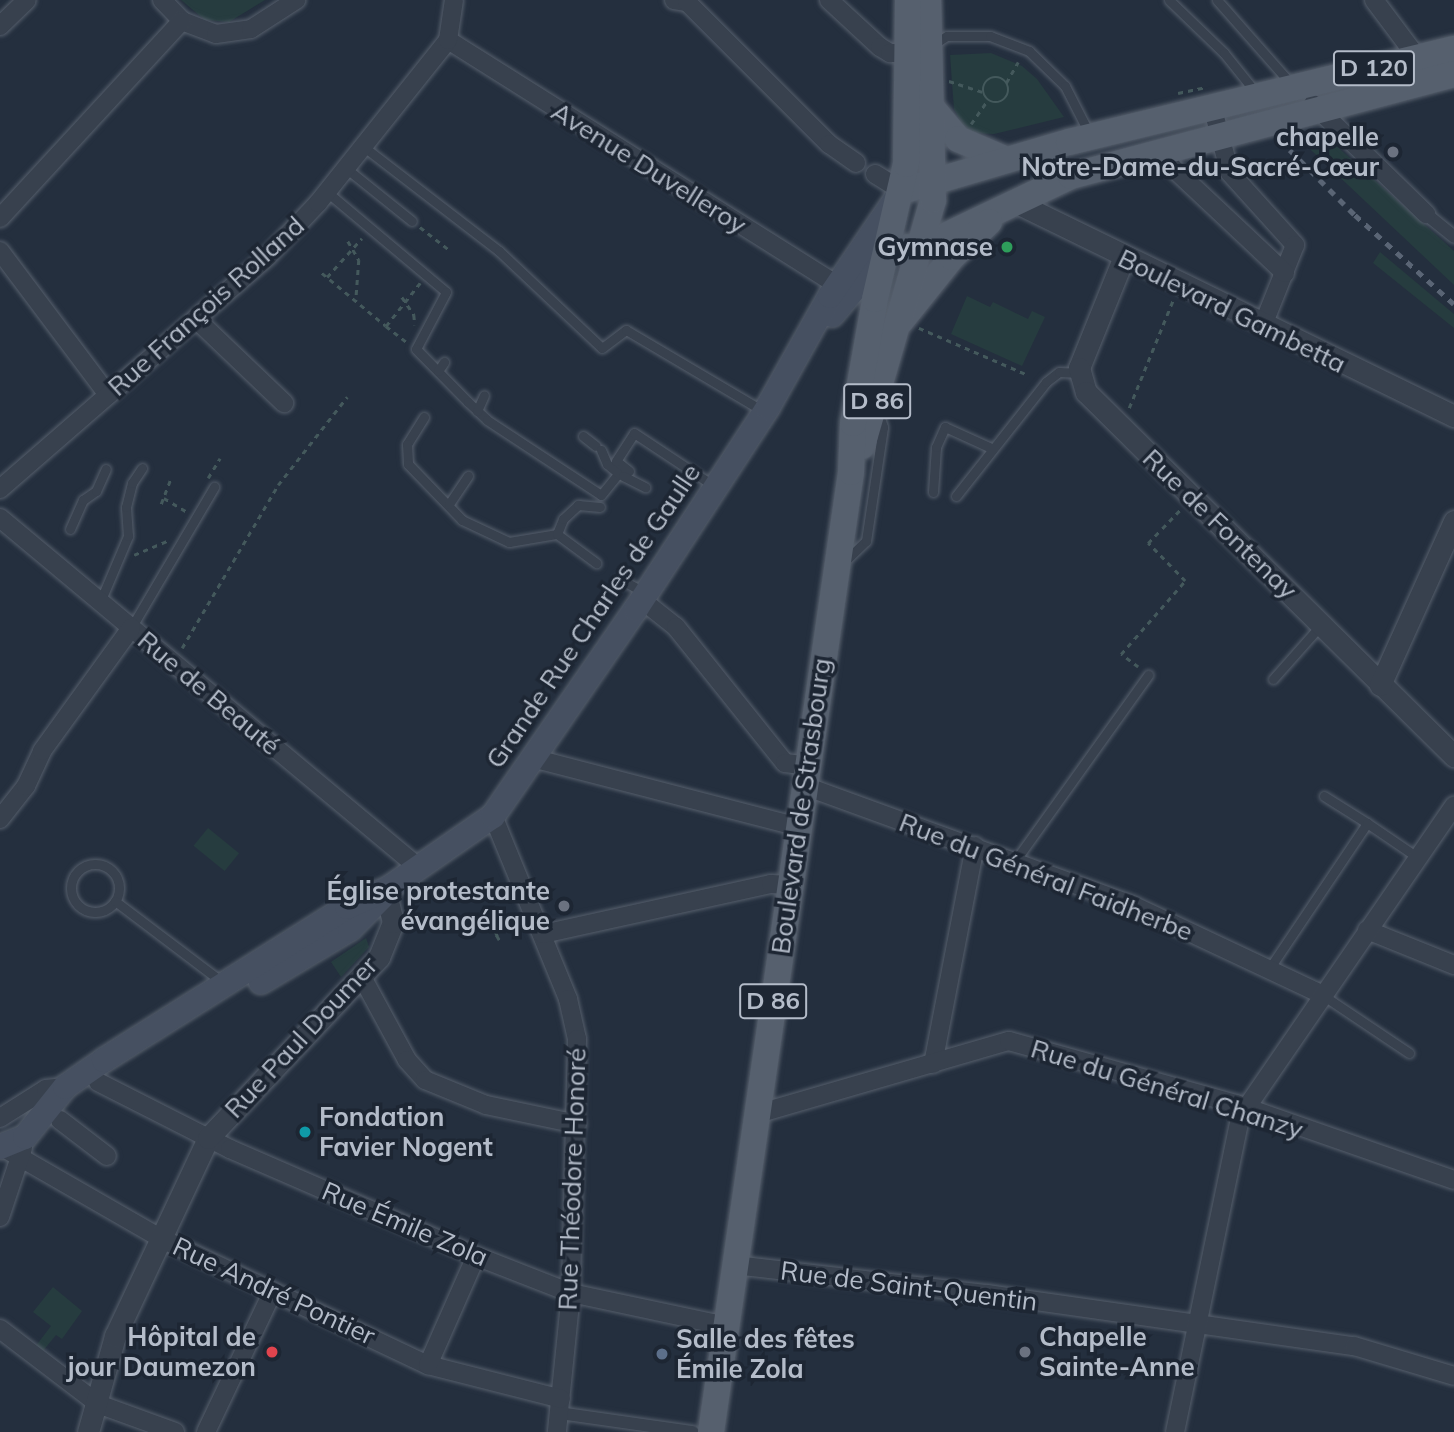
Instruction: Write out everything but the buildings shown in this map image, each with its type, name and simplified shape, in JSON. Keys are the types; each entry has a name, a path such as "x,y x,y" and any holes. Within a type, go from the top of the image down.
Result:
{"main road":[{"name":"D 86","path":"908,0 933,109 933,179 922,247"},
{"name":"D 86","path":"889,248 902,191 919,50 928,0"},
{"name":"D 120","path":"902,191 933,179 1091,137 1454,49"},
{"name":"D 120","path":"922,247 1071,176 1218,134 1444,77"},
{"path":"933,109 958,139 1007,160"},
{"name":"Grande Rue Charles de Gaulle","path":"10,1149 65,1087 226,985 381,896 493,816 536,759 644,597 808,341 855,291 902,191"},
{"path":"907,328 952,257 1009,204"},
{"name":"Boulevard de Strasbourg","path":"851,472 907,328 922,247"},
{"path":"889,248 922,247"},
{"name":"Boulevard de Strasbourg","path":"711,1432 851,472 855,291 889,248"},
{"name":"Grande Rue Charles de Gaulle","path":"10,1149 37,1147 78,1097 98,1082 338,936 381,896"}],"street":[{"path":"0,26 27,0"},
{"path":"162,0 182,21 198,30 232,34 271,18 296,0"},
{"name":"Rue François Rolland","path":"0,489 268,256 347,169 448,40 454,0"},
{"path":"674,0 687,2 828,144 856,163"},
{"path":"829,0 890,53 919,50"},
{"path":"1374,0 1417,57 1444,77"},
{"path":"0,218 182,21"},
{"name":"Avenue Duvelleroy","path":"448,40 855,291"},
{"path":"1294,86 1426,214 1454,237"},
{"path":"1212,106 1230,173 1294,242 1294,254 1263,325"},
{"path":"1162,149 1172,167 1286,273"},
{"path":"875,174 902,191"},
{"name":"Boulevard Gambetta","path":"1009,204 1454,416"},
{"path":"0,251 108,395"},
{"path":"1080,373 1123,259"},
{"path":"196,319 284,402"},
{"name":"Rue de Fontenay","path":"1080,373 1086,392 1454,756"},
{"name":"Rue de Beauté","path":"0,518 57,558 100,602 418,869"},
{"path":"1380,685 1454,522"},
{"name":"Rue du Général Faidherbe","path":"644,597 676,627 785,763 807,776 975,846 1015,861 1051,869 1321,994"},
{"path":"0,819 26,786 42,751 131,628"},
{"path":"536,759 799,827"},
{"path":"1175,1432 1245,1109 1321,994 1454,806"},
{"name":"Rue Théodore Honoré","path":"493,816 568,999 577,1039 571,1293 557,1432"},
{"path":"933,1064 975,846"},
{"path":"542,934 771,884 789,886"},
{"name":"Rue Paul Doumer","path":"88,1432 115,1336 208,1138 362,977 387,939 381,896"},
{"path":"1367,930 1454,965"},
{"path":"362,977 407,1060 425,1080 486,1105 577,1124"},
{"name":"Rue du Général Chanzy","path":"757,1114 1009,1041 1245,1109 1454,1180"},
{"name":"Rue Émile Zola","path":"98,1082 208,1138 476,1256 571,1293 726,1326"},
{"path":"1,1115 47,1088 65,1087"},
{"path":"60,1120 107,1156"},
{"name":"Grande Rue Charles de Gaulle","path":"0,1217 10,1149"},
{"name":"Rue André Pontier","path":"10,1149 160,1238 428,1364 560,1406"},
{"path":"428,1364 476,1256"},
{"name":"Rue de Saint-Quentin","path":"735,1265 1354,1346 1454,1376"},
{"path":"206,1432 273,1291"},
{"path":"0,1329 98,1404 175,1432"},
{"path":"560,1406 693,1432"}],"lane":[{"path":"1169,0 1224,53 1257,95"},
{"path":"1217,0 1294,86"},
{"path":"919,50 942,37 970,34 1008,40 1029,51 1065,86 1091,137"},
{"path":"364,147 499,251 602,348 626,330 764,412"},
{"path":"347,169 412,220"},
{"path":"327,192 446,292 416,349 477,411 601,495 622,473"},
{"path":"438,372 444,362"},
{"path":"956,496 990,448 1046,382 1059,372 1080,373"},
{"path":"477,411 484,395"},
{"path":"835,570 866,541 883,427 876,404"},
{"path":"424,417 407,444 408,464 471,526 509,542 557,534 596,563"},
{"path":"933,492 936,447 946,427 990,448"},
{"path":"622,473 616,461 634,433 716,487"},
{"path":"583,436 599,448 607,464 645,487"},
{"path":"100,602 128,536 126,507 132,483 142,468"},
{"path":"70,529 83,500 96,491 106,470"},
{"path":"449,504 468,476"},
{"path":"131,628 210,483"},
{"path":"557,534 563,519 578,505 600,507"},
{"path":"620,579 644,597"},
{"path":"1273,680 1322,624"},
{"path":"1015,861 1148,675"},
{"path":"1324,796 1417,857"},
{"path":"1269,970 1367,823"},
{"path":"89,865 105,866 119,886 115,901 103,911 81,908 72,896 75,874 89,865"},
{"path":"115,901 226,985"},
{"path":"1321,994 1409,1053"}],"path":[{"path":"946,80 983,92 988,100 999,103 1006,99 1006,83 1018,62"},
{"path":"983,92 991,78 1006,83"},
{"path":"968,130 988,100"},
{"path":"412,220 448,249"},
{"path":"327,277 370,228"},
{"path":"348,241 359,260 356,302"},
{"path":"322,273 416,349"},
{"path":"386,326 426,276"},
{"path":"1121,427 1180,285"},
{"path":"402,297 414,315 416,349"},
{"path":"907,328 1026,374"},
{"path":"173,663 271,495 347,397"},
{"path":"210,483 220,458"},
{"path":"161,504 170,480"},
{"path":"164,498 187,512"},
{"path":"182,520 194,501"},
{"path":"1148,675 1121,654 1185,581 1148,543 1184,506"},
{"path":"129,559 173,537"},
{"path":"483,926 501,922"}],"green space":[{"path":"181,0 265,0 229,22 205,20"},
{"path":"991,53 1022,66 1037,79 1064,117 994,134 972,133 963,126 954,109 950,55"},
{"path":"1308,132 1324,135 1454,251 1454,285 1295,135"},
{"path":"1380,252 1454,314 1454,328 1373,263"},
{"path":"967,296 990,307 993,302 1028,319 1032,311 1045,317 1022,366 951,334"},
{"path":"208,828 239,853 225,871 194,846"},
{"path":"366,938 369,947 341,977 331,962"},
{"path":"53,1287 82,1311 62,1339 56,1335 43,1351 35,1347 51,1326 33,1312"}],"railway":[{"path":"1280,140 1355,215 1454,304"}],"place":[{"name":"chapelle Notre-Dame-du-Sacré-Cœur","path":"1393,152"},
{"name":"Gymnase","path":"1007,247"},
{"name":"Église protestante évangélique","path":"564,906"},
{"name":"Fondation Favier Nogent","path":"305,1132"},
{"name":"Hôpital de jour Daumezon","path":"272,1352"},
{"name":"Chapelle Sainte-Anne","path":"1025,1352"},
{"name":"Salle des fêtes Émile Zola","path":"662,1354"}]}
